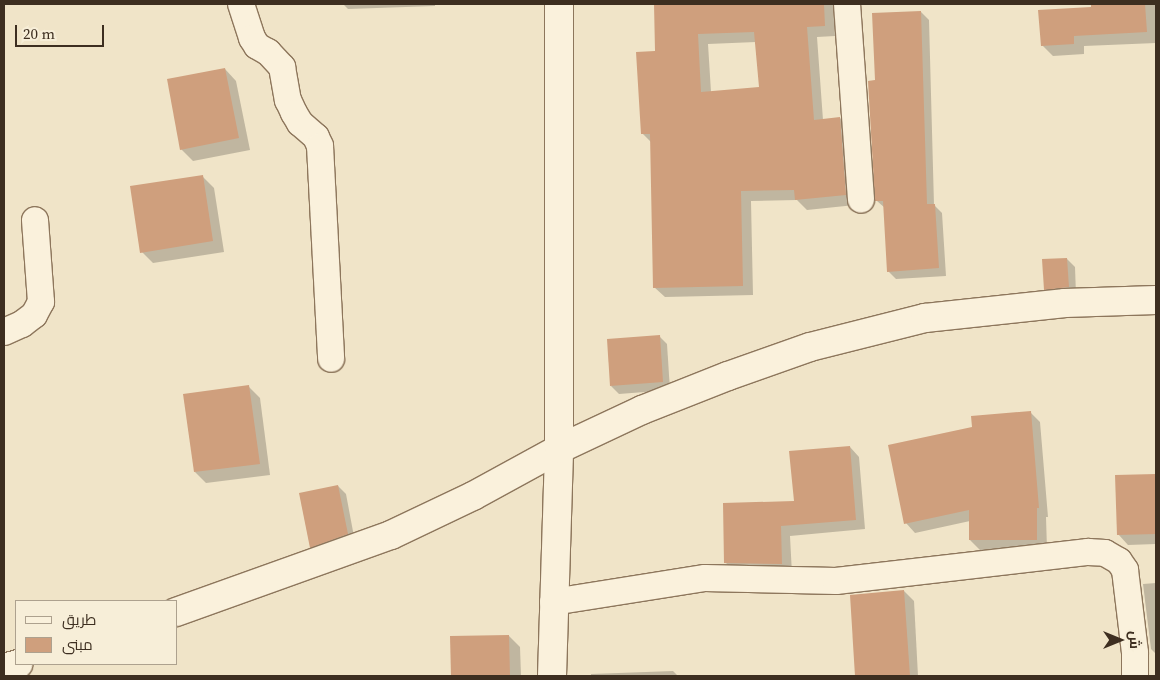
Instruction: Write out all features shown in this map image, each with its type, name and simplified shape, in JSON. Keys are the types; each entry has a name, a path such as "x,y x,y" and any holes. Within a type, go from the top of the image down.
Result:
{"street":[{"path":"241,4 252,38 257,46 268,52 282,68 288,100 294,113 300,123 316,137 320,146 331,359"},
{"path":"552,676 559,449 559,4"},
{"path":"847,4 861,199"},
{"path":"4,332 22,324 34,315 40,302 35,220"},
{"path":"178,611 391,535 473,496 559,449 642,410 810,346 925,318 1065,303 1156,300"},
{"path":"553,602 705,578 836,581 1088,552 1105,553 1119,561 1125,570 1135,653 1135,676"}],"building":[{"path":"654,4 824,4 825,26 807,27 814,120 840,117 846,195 795,200 794,190 741,191 743,286 653,288 650,134 641,134 636,52 655,51","holes":["754,32 759,87 701,92 698,34"]},
{"path":"1091,4 1145,4 1147,32 1074,36 1074,44 1041,46 1038,10 1091,7"},
{"path":"921,11 927,204 935,204 939,268 887,272 883,201 875,201 868,81 875,80 872,13"},
{"path":"225,68 239,138 180,150 167,79"},
{"path":"203,175 213,241 140,253 130,186"},
{"path":"1067,258 1069,287 1044,290 1042,259"},
{"path":"660,335 663,382 610,386 607,339"},
{"path":"249,385 260,464 194,472 183,394"},
{"path":"1031,411 1039,508 1037,508 1037,540 969,540 969,510 904,524 888,445 972,427 971,416"},
{"path":"850,446 856,520 781,526 782,564 724,563 723,503 794,501 789,451"},
{"path":"1156,474 1156,534 1117,535 1115,475"},
{"path":"338,485 348,534 310,548 299,493"},
{"path":"904,590 910,676 855,676 850,595"},
{"path":"509,635 510,676 451,676 450,636"}]}
